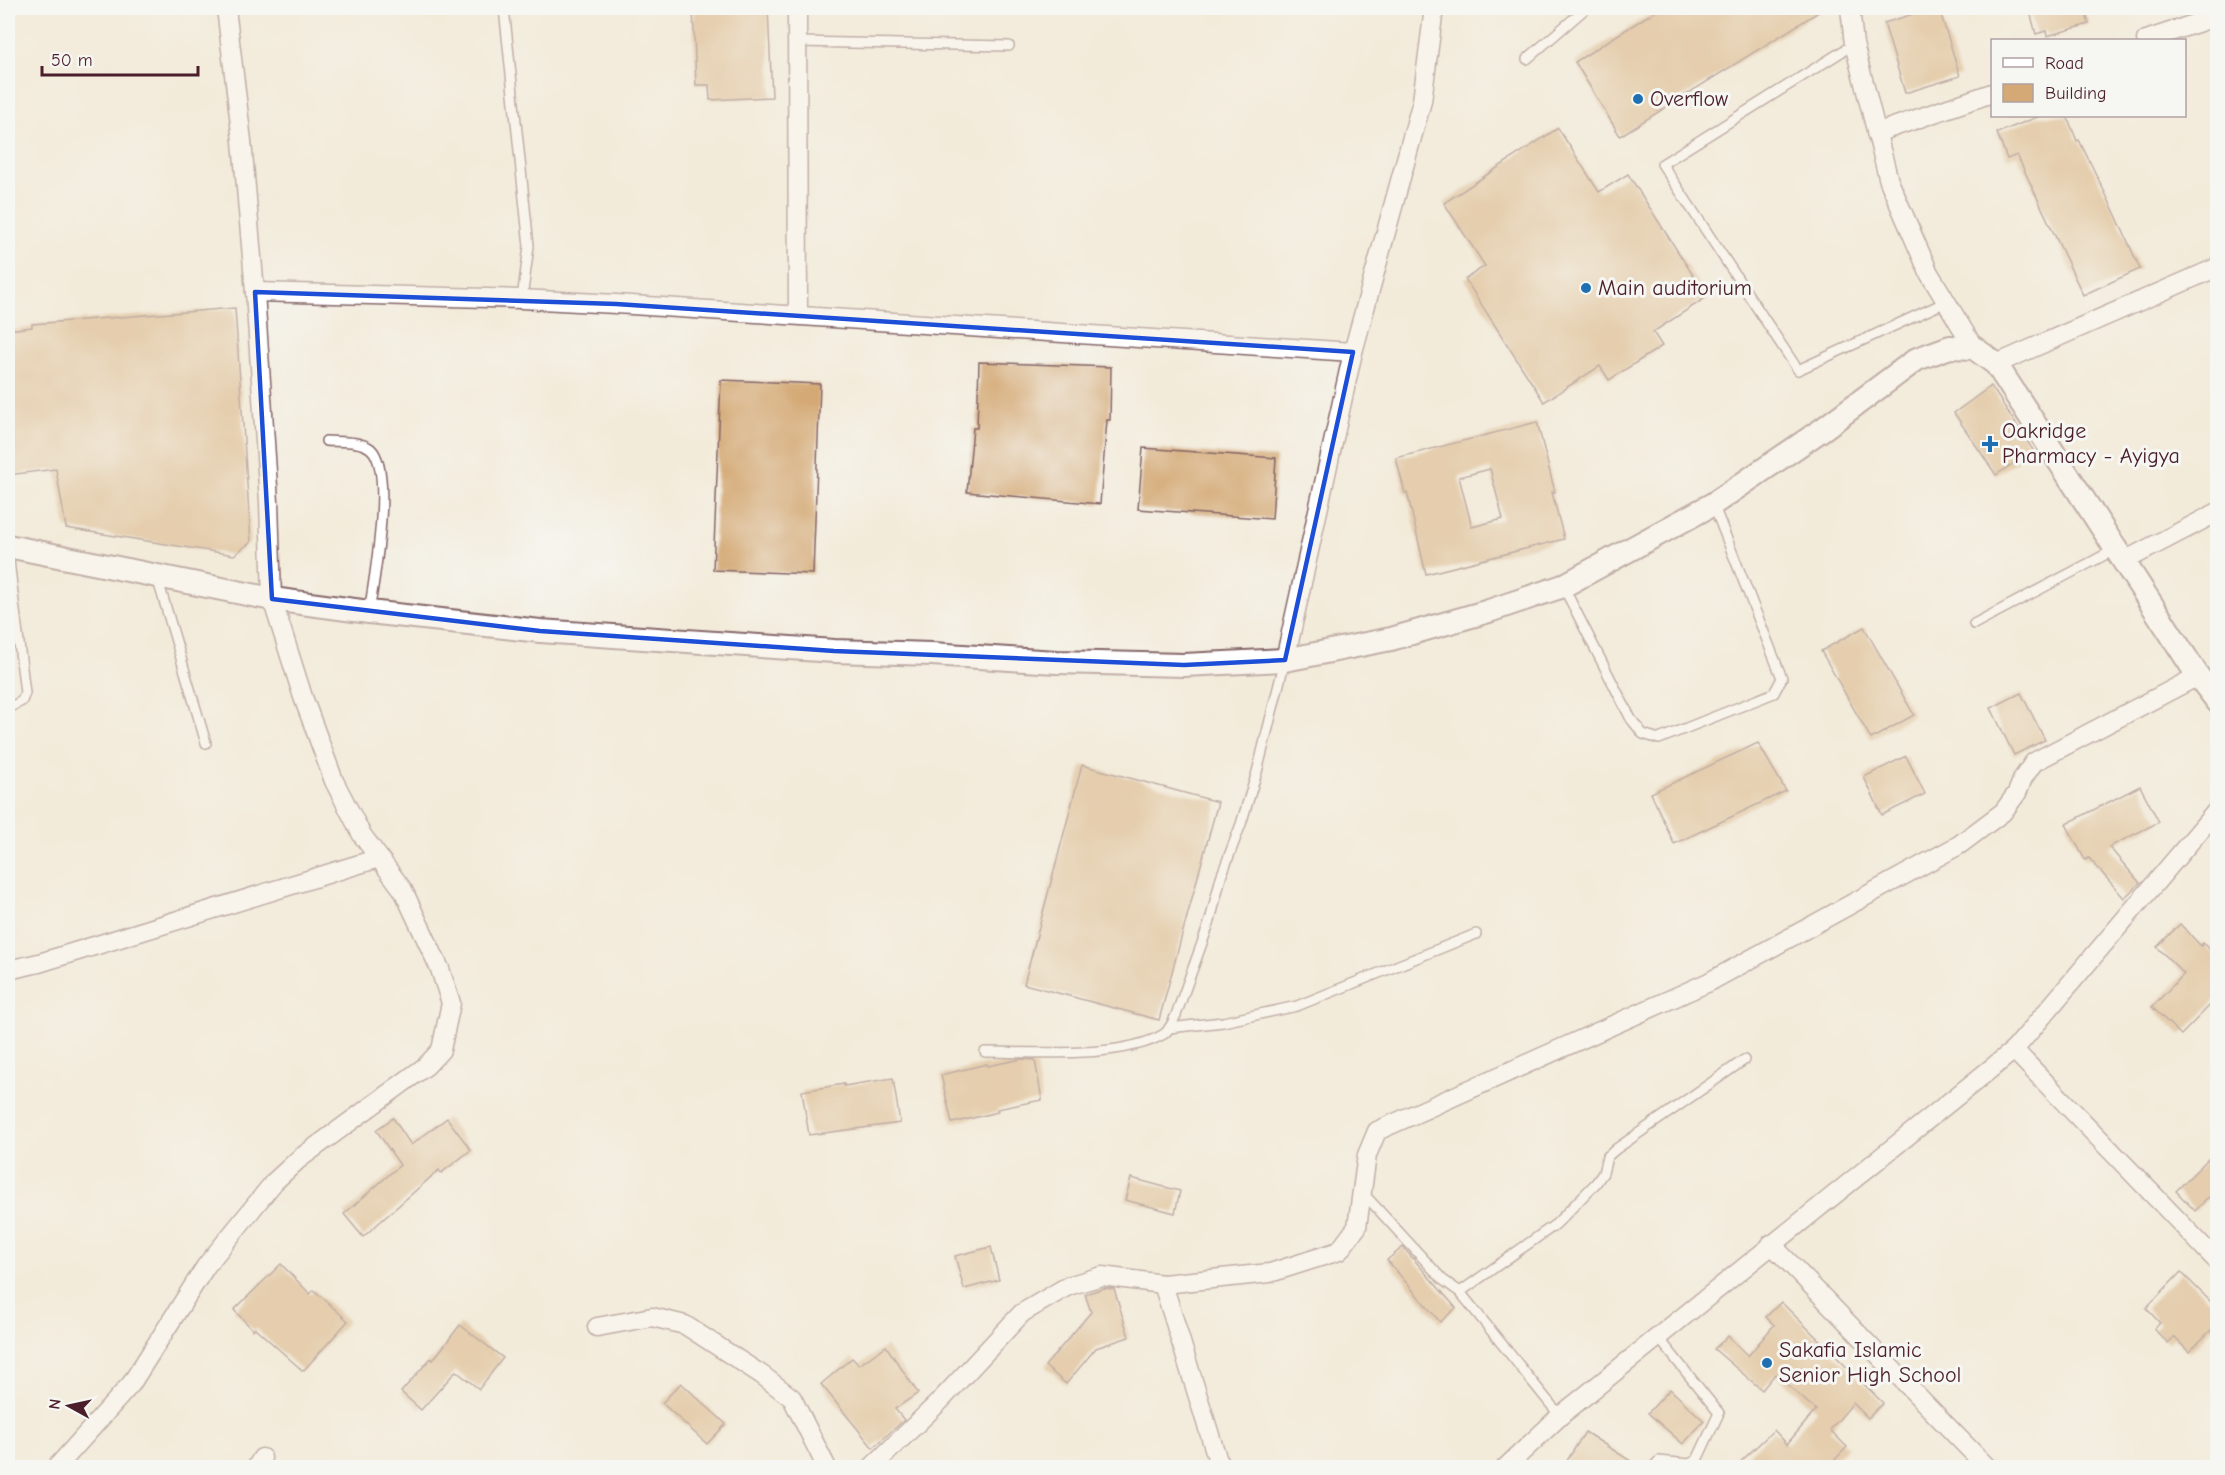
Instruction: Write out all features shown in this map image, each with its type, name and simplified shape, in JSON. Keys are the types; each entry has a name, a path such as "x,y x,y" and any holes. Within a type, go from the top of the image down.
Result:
{"street":[{"path":"56,1467 131,1384 206,1266 274,1182 298,1159 426,1066 441,1050 451,1003 440,969 403,890 362,835 334,781 303,698 272,599 269,502 255,292 242,141 225,8"},
{"path":"797,8 798,315"},
{"path":"1285,660 1353,352 1422,101 1434,8"},
{"path":"1850,8 1854,44 1889,181 1929,273 1974,348 1996,364 2217,702"},
{"path":"2149,39 2217,16"},
{"path":"1876,133 1991,93"},
{"path":"1996,364 2217,267"},
{"path":"255,292 522,299 1353,352"},
{"path":"8,546 272,599 540,631 834,651 932,654 1056,662 1184,665 1285,660 1391,639 1489,611 1563,586 1624,555 1713,504 1823,429 1917,359 1950,347 1974,348"},
{"path":"2120,555 2217,512"},
{"path":"871,1467 940,1401 1022,1313 1068,1286 1102,1276 1164,1284 1270,1273 1339,1251 1357,1227 1367,1155 1377,1131 1709,982 1949,851 2003,812 2017,793 2023,778 2034,762 2198,676"},
{"path":"1505,1467 1560,1416 2014,1050 2217,809"},
{"path":"8,970 39,963 379,858"},
{"path":"2014,1050 2217,1262"},
{"path":"1771,1244 1848,1321 1894,1373 1988,1467"},
{"path":"1164,1284 1218,1461 1225,1467"},
{"path":"597,1327 652,1317 685,1325 762,1375 792,1398 827,1467"}],"lane":[{"path":"504,8 529,246 522,299"},
{"path":"1527,59 1586,8"},
{"path":"797,42 1009,46"},
{"path":"1854,44 1662,164 1798,370 1946,302"},
{"path":"326,441 365,445 376,455 381,468 380,533 369,612"},
{"path":"1563,586 1631,719 1643,734 1659,739 1774,693 1782,678 1713,504"},
{"path":"8,552 25,693 22,701 8,708"},
{"path":"1974,624 2120,555"},
{"path":"157,577 206,743"},
{"path":"986,1052 1106,1051 1165,1034 1176,1015 1210,921 1221,877 1241,824 1285,660"},
{"path":"1169,1028 1223,1022 1297,1006 1476,934"},
{"path":"1460,1292 1556,1224 1596,1183 1603,1173 1607,1157 1616,1149 1744,1060"},
{"path":"1363,1193 1443,1280 1460,1292 1560,1416"},
{"path":"1652,1467 1659,1461 1689,1464 1697,1460 1719,1413 1658,1337"}],"highlighted area":[{"path":"255,292 616,304 1353,352 1285,660 1184,665 834,651 540,631 272,599"}],"building":[{"path":"693,8 768,8 772,97 710,100 709,85 696,85"},
{"name":"Overflow","path":"1660,8 1825,8 1620,136 1575,62"},
{"path":"1939,8 1960,76 1905,93 1884,23"},
{"path":"2029,8 2084,8 2089,24 2047,36 2046,31 2036,34"},
{"path":"2037,117 2067,117 2140,269 2083,295 2017,155 2007,159 1997,133"},
{"name":"Main auditorium","path":"1558,128 1599,192 1628,174 1707,297 1653,332 1662,346 1609,380 1600,366 1544,402 1465,279 1485,266 1444,203"},
{"path":"235,308 251,542 234,555 66,528 56,469 8,475 8,330 32,327 32,324"},
{"path":"979,362 1111,367 1110,420 1107,420 1100,504 967,492 973,428 977,428"},
{"path":"721,380 820,384 813,574 713,570"},
{"path":"1991,386 2033,450 1996,475 1954,413"},
{"path":"1537,422 1564,539 1426,574 1407,492 1405,493 1396,458","holes":["1490,469 1503,519 1472,527 1459,477"]},
{"path":"1143,448 1276,458 1272,519 1138,509"},
{"path":"1864,627 1914,715 1871,739 1821,651"},
{"path":"2021,693 2045,740 2014,755 1991,708"},
{"path":"1758,743 1786,791 1674,844 1651,793"},
{"path":"1906,756 1925,794 1882,815 1864,777"},
{"path":"1082,765 1218,802 1159,1020 1024,984"},
{"path":"2140,786 2159,822 2109,847 2140,883 2124,898 2089,858 2085,860 2066,824"},
{"path":"2180,924 2201,946 2203,943 2217,958 2217,998 2181,1035 2152,1007 2184,974 2157,947"},
{"path":"1022,1059 1035,1060 1042,1100 997,1109 998,1112 952,1123 941,1075 987,1064 987,1066"},
{"path":"893,1078 900,1123 809,1135 802,1091"},
{"path":"393,1118 411,1145 447,1118 471,1150 441,1173 439,1170 363,1237 344,1214 400,1165 376,1130"},
{"path":"2217,1150 2217,1189 2195,1211 2176,1191"},
{"path":"1131,1178 1180,1191 1175,1213 1125,1200"},
{"path":"991,1247 999,1280 964,1289 955,1256"},
{"path":"1403,1247 1456,1308 1440,1322 1387,1260"},
{"path":"281,1264 310,1294 314,1290 348,1321 303,1371 255,1328 253,1330 234,1310"},
{"path":"2181,1272 2217,1308 2217,1324 2189,1352 2174,1337 2168,1343 2154,1329 2160,1323 2146,1308"},
{"path":"1104,1288 1114,1289 1129,1337 1096,1348 1066,1384 1045,1366 1091,1312 1085,1294"},
{"path":"1781,1302 1883,1403 1868,1418 1853,1403 1830,1430 1847,1447 1828,1467 1735,1467 1774,1430 1787,1444 1816,1410 1775,1374 1762,1390 1714,1349 1728,1336 1748,1356 1774,1325 1766,1317"},
{"path":"460,1325 503,1358 479,1389 456,1371 421,1410 401,1392 431,1358 433,1360"},
{"path":"886,1346 918,1393 895,1409 904,1420 873,1448 821,1384 852,1358 859,1365"},
{"path":"681,1383 726,1424 707,1444 662,1403"},
{"path":"1670,1389 1704,1421 1683,1444 1648,1413"},
{"path":"1585,1432 1640,1467 1563,1467"}],"place":[{"name":"Overflow","path":"1638,99"},
{"name":"Main auditorium","path":"1586,288"},
{"name":"Oakridge Pharmacy - Ayigya","path":"1990,444"},
{"name":"Sakafia Islamic Senior High School","path":"1767,1363"}]}
